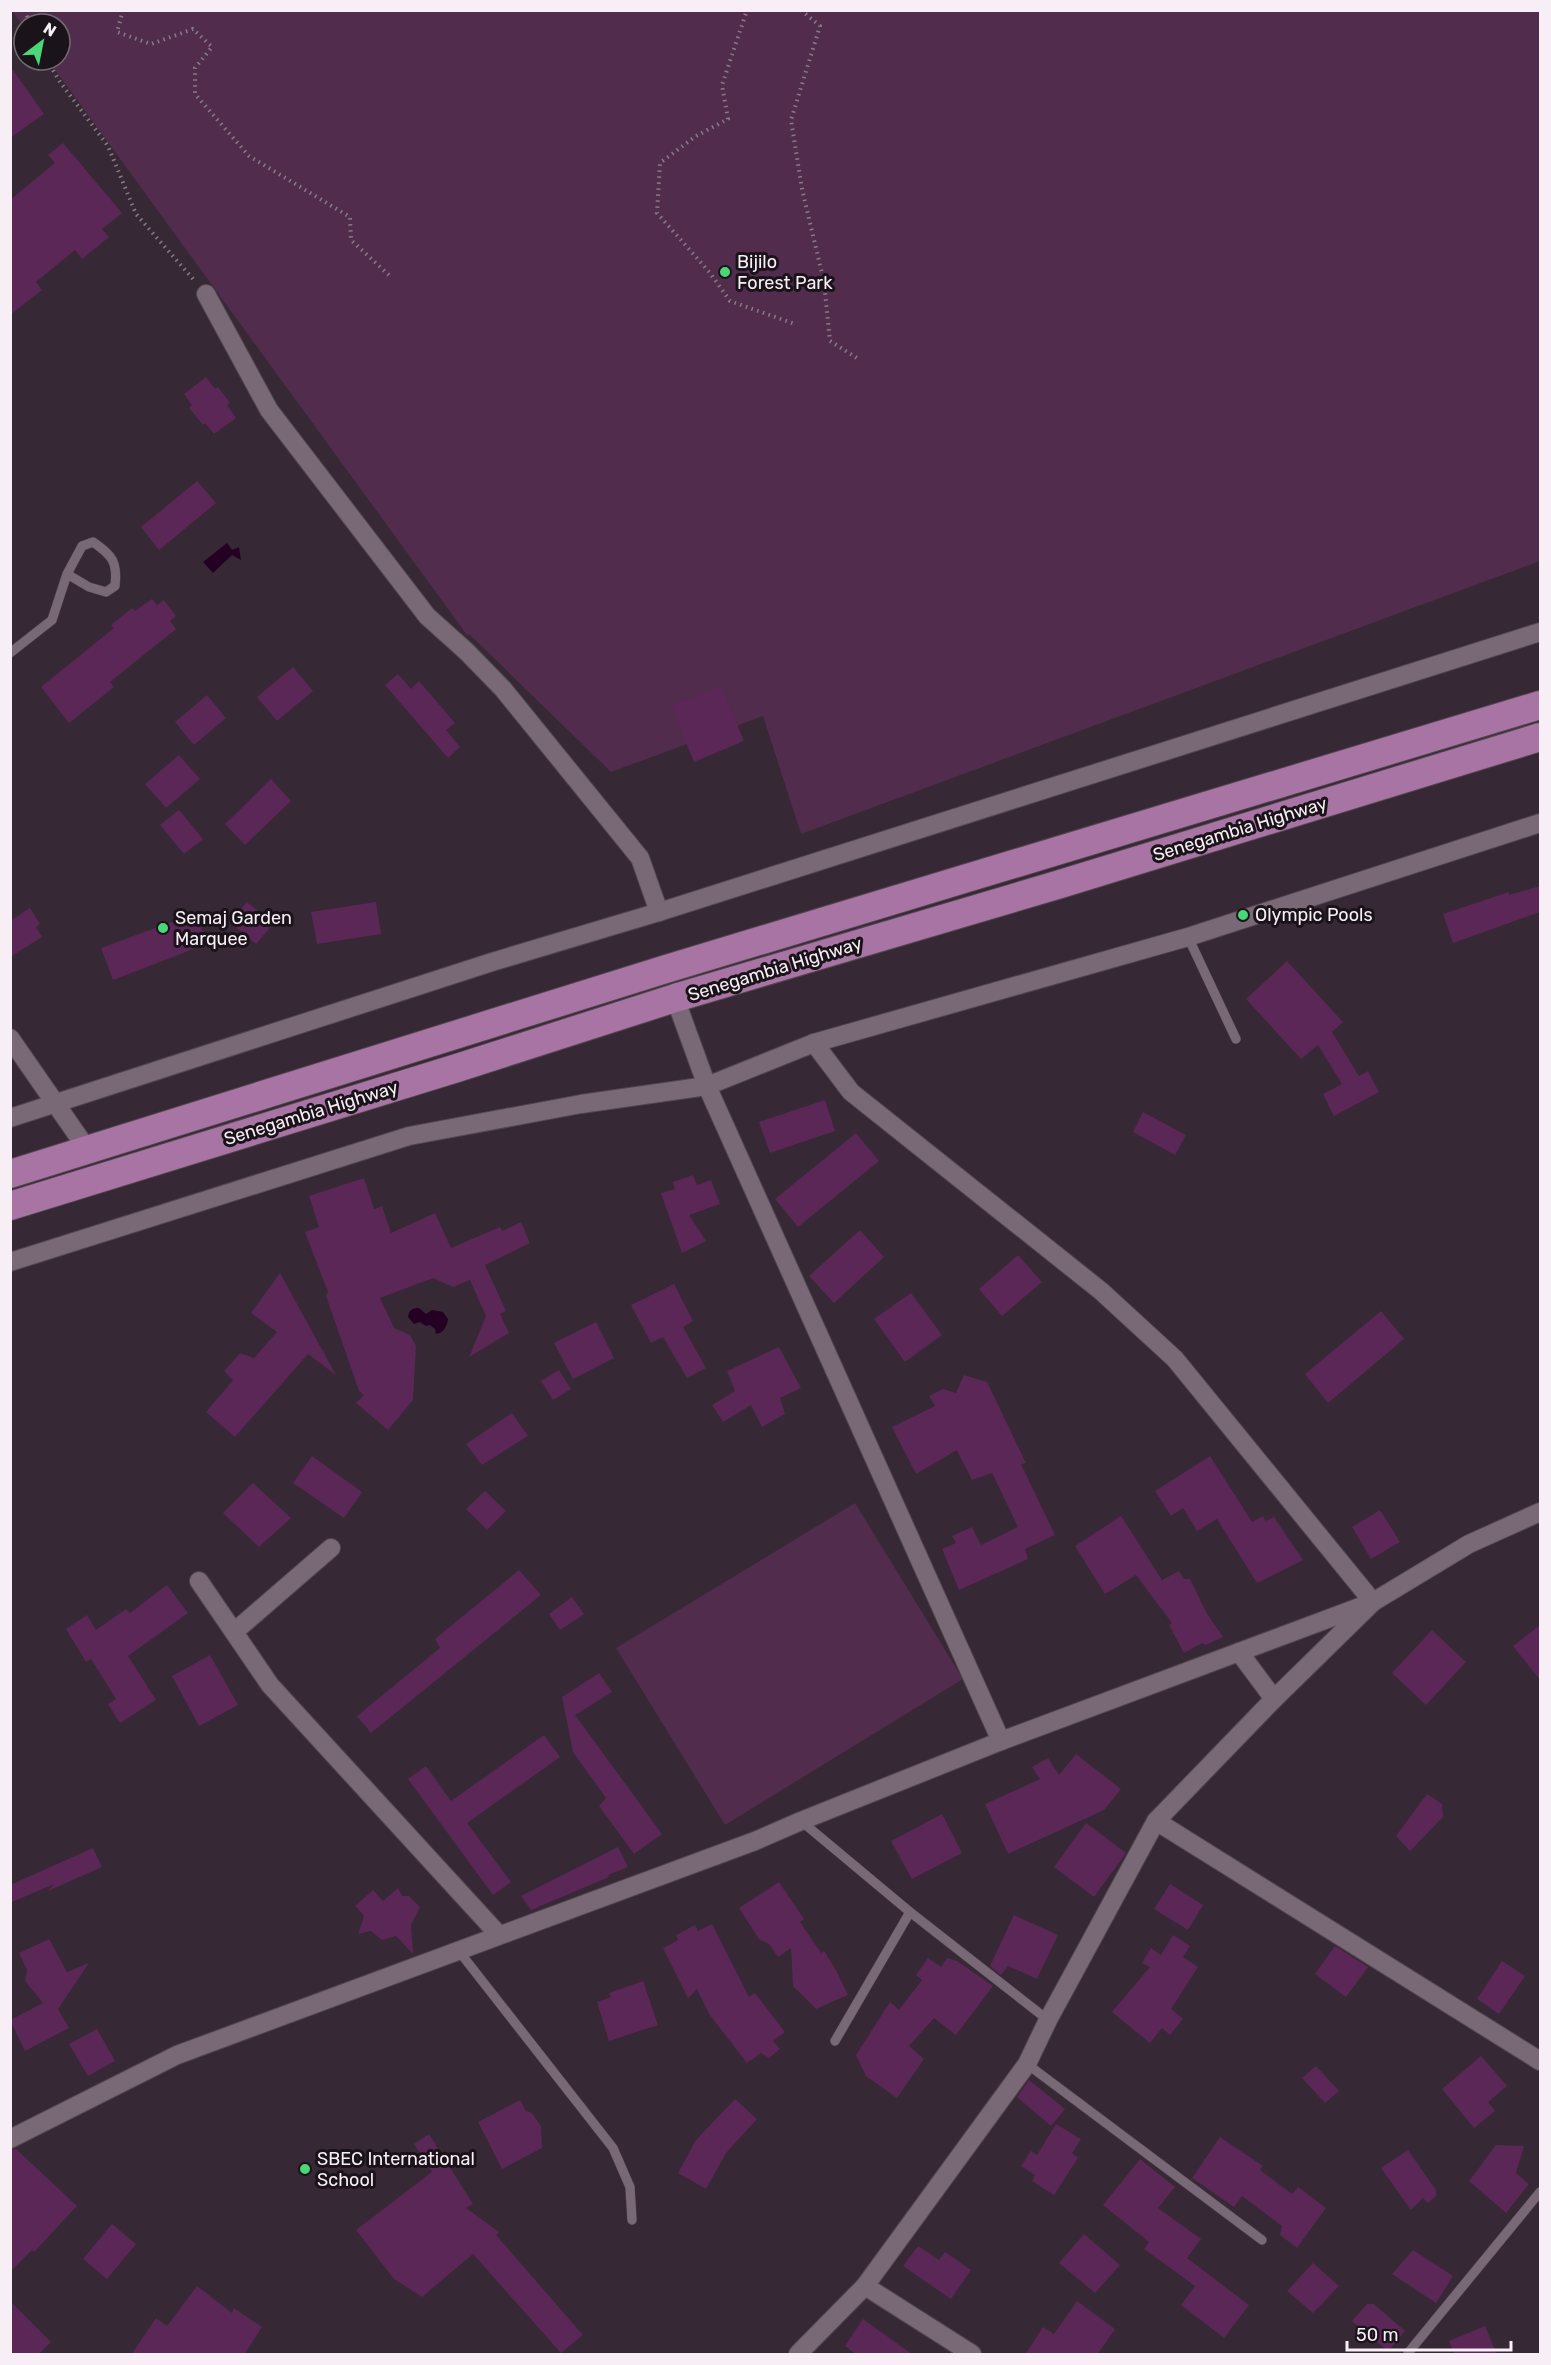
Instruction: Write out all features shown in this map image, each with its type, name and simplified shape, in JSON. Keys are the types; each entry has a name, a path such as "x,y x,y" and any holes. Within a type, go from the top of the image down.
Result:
{"main road":[{"name":"Senegambia Highway","path":"10,1174 666,969 1540,705"},
{"name":"Senegambia Highway","path":"10,1206 675,998 1057,885 1540,737"}],"street":[{"path":"207,294 269,410 427,616 503,689 640,858 659,912"},
{"path":"10,1118 492,962 659,912 1540,632"},
{"path":"10,1262 409,1136 581,1104 707,1086 814,1043 1188,936 1540,823"},
{"path":"675,998 707,1086 1000,1741"},
{"path":"10,1038 87,1149"},
{"path":"814,1043 851,1092 1101,1291 1176,1359 1373,1602"},
{"path":"11,2138 177,2055 755,1841 1000,1741 1373,1602 1469,1544 1540,1512"},
{"path":"234,1632 331,1548"},
{"path":"199,1581 270,1685 499,1935"},
{"path":"798,2355 865,2286 987,2122 1027,2064 1048,2020 1156,1821 1274,1699 1373,1602"},
{"path":"1239,1652 1274,1699"},
{"path":"1156,1821 1540,2061"},
{"path":"865,2286 972,2355"}],"lane":[{"path":"10,653 52,620 67,574 82,546 93,542 106,551 117,568 115,586 106,592 88,587 67,574"},
{"path":"1188,936 1236,1038"},
{"path":"801,1821 910,1912 1048,2020"},
{"path":"835,2041 910,1912"},
{"path":"458,1950 613,2148 630,2187 632,2220"},
{"path":"1027,2064 1262,2240"},
{"path":"1408,2353 1540,2192"}],"path":[{"path":"123,10 117,32 151,44 193,29 212,47 195,68 195,94 249,156 350,217 351,240 390,276"},
{"path":"750,10 746,13 722,85 728,119 696,135 660,163 657,213 710,273 730,301 795,324"},
{"path":"801,10 820,26 791,120 802,189 824,282 830,341 857,358"},
{"path":"54,72 108,146 136,214 207,294"}],"shaded area":[{"name":"Bijilo Forest Park","path":"1540,11 1540,561 801,834 763,716 611,772 469,634 467,635 57,72 72,72 72,12 13,12"},
{"path":"227,543 232,550 239,547 241,560 232,555 213,573 203,562"},
{"path":"414,1308 419,1308 426,1314 432,1310 443,1312 448,1319 443,1331 436,1334 435,1329 430,1325 426,1326 420,1322 414,1324 408,1315"},
{"path":"855,1503 963,1679 725,1825 616,1648"}],"building":[{"path":"10,66 12,72 44,114 10,138"},
{"path":"63,143 122,213 102,229 109,237 82,259 75,250 36,282 42,290 10,315 10,200 55,163 48,155"},
{"path":"206,377 215,389 218,387 230,403 227,405 236,418 214,434 189,408 192,405 184,394"},
{"path":"197,481 216,503 159,550 141,527"},
{"path":"152,599 157,605 164,600 176,616 170,621 176,629 110,682 114,687 69,723 41,687 114,628 111,625 132,608 135,611"},
{"path":"293,667 313,691 277,721 257,697"},
{"path":"398,674 411,689 419,681 455,723 446,730 460,747 448,758 385,685"},
{"path":"721,686 744,741 694,762 671,706"},
{"path":"207,695 226,718 194,745 175,722"},
{"path":"179,755 200,779 166,808 145,784"},
{"path":"271,779 291,801 245,845 225,824"},
{"path":"179,810 203,839 184,854 160,825"},
{"path":"1540,886 1540,912 1453,943 1443,914 1509,892 1509,895"},
{"path":"247,902 273,924 256,944 230,922"},
{"path":"376,902 381,934 317,944 311,912"},
{"path":"30,908 40,924 36,927 42,937 10,957 10,921"},
{"path":"193,914 208,940 186,952 113,980 101,948"},
{"path":"1287,961 1343,1022 1332,1032 1359,1076 1368,1071 1379,1092 1334,1116 1323,1094 1342,1084 1318,1045 1301,1059 1246,999"},
{"path":"825,1100 835,1131 770,1153 759,1122"},
{"path":"1143,1112 1186,1135 1175,1155 1133,1132"},
{"path":"856,1133 879,1161 798,1227 775,1199"},
{"path":"693,1175 697,1185 711,1180 720,1204 689,1215 706,1241 682,1253 661,1193 675,1189 673,1182"},
{"path":"364,1178 374,1209 382,1206 391,1233 435,1213 451,1248 500,1227 502,1231 521,1222 530,1243 485,1265 506,1311 500,1314 509,1333 469,1357 486,1316 470,1280 453,1287 433,1278 380,1298 394,1328 410,1335 416,1346 413,1400 388,1430 356,1403 364,1395 359,1391 326,1296 328,1292 305,1232 319,1227 309,1196"},
{"path":"860,1230 884,1257 834,1303 809,1276"},
{"path":"1018,1255 1042,1282 1002,1316 979,1289"},
{"path":"280,1273 336,1375 308,1354 235,1437 206,1412 233,1380 224,1371 240,1353 254,1358 277,1332 251,1313"},
{"path":"674,1284 693,1321 683,1327 706,1368 687,1378 663,1337 651,1343 631,1305"},
{"path":"911,1293 942,1335 905,1362 874,1319"},
{"path":"1381,1311 1404,1339 1328,1403 1305,1374"},
{"path":"596,1322 614,1358 573,1379 554,1343"},
{"path":"779,1347 801,1388 780,1398 785,1414 762,1427 751,1405 723,1422 712,1405 735,1391 727,1371"},
{"path":"559,1370 571,1389 553,1400 541,1381"},
{"path":"964,1375 987,1382 1026,1463 1021,1464 1055,1535 1025,1549 1028,1559 959,1590 942,1549 956,1543 952,1536 972,1527 981,1545 1018,1527 992,1473 972,1480 957,1450 916,1474 892,1427 935,1406 929,1396 943,1389 956,1393"},
{"path":"512,1413 528,1436 482,1465 466,1444"},
{"path":"312,1456 362,1492 344,1518 293,1483"},
{"path":"1210,1456 1252,1522 1263,1516 1266,1521 1274,1517 1303,1560 1257,1583 1217,1519 1197,1531 1183,1508 1171,1516 1155,1491"},
{"path":"253,1483 291,1518 259,1547 223,1513"},
{"path":"485,1491 506,1511 487,1530 466,1509"},
{"path":"1380,1510 1400,1542 1371,1559 1352,1527"},
{"path":"1121,1516 1162,1580 1179,1571 1184,1579 1190,1579 1207,1614 1223,1637 1206,1645 1202,1643 1184,1653 1169,1625 1172,1623 1136,1575 1105,1594 1075,1546"},
{"path":"519,1570 541,1595 371,1733 357,1716 440,1648 435,1639"},
{"path":"167,1585 188,1613 128,1656 156,1700 120,1723 108,1704 116,1699 91,1659 86,1662 66,1629 87,1615 96,1630 126,1609 130,1613"},
{"path":"572,1597 584,1614 560,1630 549,1614"},
{"path":"1540,1625 1540,1680 1513,1646"},
{"path":"1432,1630 1466,1662 1426,1705 1392,1673"},
{"path":"210,1655 238,1705 199,1726 172,1676"},
{"path":"599,1673 612,1692 575,1715 662,1834 634,1854 599,1806 606,1798 573,1752 562,1697"},
{"path":"544,1735 560,1757 467,1823 511,1882 493,1895 408,1779 426,1766 451,1801"},
{"path":"1076,1754 1121,1789 1104,1810 1008,1854 985,1804 1040,1779 1032,1767 1048,1758 1059,1775"},
{"path":"1427,1794 1442,1804 1443,1817 1410,1851 1396,1836"},
{"path":"942,1814 962,1853 912,1879 891,1841"},
{"path":"1086,1823 1126,1853 1094,1897 1054,1867"},
{"path":"618,1847 628,1867 608,1875 609,1877 531,1910 521,1896"},
{"path":"93,1848 102,1867 48,1891 54,1884 10,1903 10,1885"},
{"path":"779,1882 804,1919 800,1922 821,1953 824,1951 848,1995 816,2009 793,1986 791,1948 778,1957 769,1944 759,1939 739,1908"},
{"path":"1170,1884 1203,1905 1188,1930 1154,1909"},
{"path":"398,1888 402,1896 409,1896 420,1907 411,1925 413,1954 396,1936 382,1940 371,1931 358,1934 364,1916 355,1906 373,1890 383,1901"},
{"path":"1014,1915 1058,1935 1037,1979 1008,1966 1001,1975 990,1966"},
{"path":"712,1924 749,1997 755,1993 785,2032 773,2041 780,2049 769,2058 761,2053 747,2063 709,2014 697,1989 688,1998 663,1948 678,1940 676,1935 695,1925 698,1931"},
{"path":"1173,1935 1190,1946 1183,1957 1198,1967 1171,2009 1183,2019 1170,2035 1162,2028 1150,2043 1112,2012 1150,1967 1142,1963 1151,1948 1161,1955"},
{"path":"49,1939 67,1972 89,1963 58,2009 69,2028 25,2051 10,2020 43,2003 25,1981 27,1970 19,1953"},
{"path":"1335,1946 1368,1967 1346,1997 1315,1974"},
{"path":"928,1958 941,1967 947,1958 957,1961 993,1986 956,2035 934,2018 909,2046 924,2059 897,2098 866,2076 856,2055 890,2002 899,2010 922,1980 916,1975"},
{"path":"1502,1961 1525,1976 1499,2014 1477,1999"},
{"path":"643,1981 658,2025 609,2041 597,2002 611,1997 609,1993"},
{"path":"97,2029 115,2061 88,2076 69,2044"},
{"path":"1481,2056 1507,2086 1488,2102 1495,2111 1474,2128 1442,2089"},
{"path":"1316,2066 1339,2091 1325,2103 1302,2078"},
{"path":"1029,2080 1065,2109 1051,2126 1017,2097"},
{"path":"735,2099 757,2119 726,2153 706,2189 678,2173 696,2140"},
{"path":"520,2100 526,2111 532,2113 541,2126 542,2148 502,2169 478,2122"},
{"path":"1056,2124 1081,2139 1072,2153 1078,2158 1054,2195 1032,2181 1035,2175 1021,2166 1031,2151 1037,2155"},
{"path":"429,2134 473,2204 466,2208 499,2232 496,2235 583,2335 561,2353 473,2254 422,2297 394,2279 356,2230 432,2172 414,2144"},
{"path":"1220,2137 1263,2166 1260,2170 1292,2194 1298,2187 1326,2208 1297,2248 1280,2235 1282,2226 1242,2196 1234,2207 1192,2178"},
{"path":"1496,2145 1524,2146 1516,2173 1529,2184 1506,2213 1469,2181"},
{"path":"16,2149 77,2206 34,2252 32,2250 10,2272 10,2150"},
{"path":"1408,2150 1436,2190 1436,2196 1428,2203 1423,2198 1411,2210 1381,2168"},
{"path":"1140,2159 1175,2187 1158,2208 1201,2239 1187,2258 1249,2305 1224,2338 1181,2305 1195,2286 1144,2249 1149,2242 1103,2205"},
{"path":"112,2224 136,2244 107,2279 83,2259"},
{"path":"1084,2234 1120,2265 1095,2293 1059,2263"},
{"path":"918,2246 939,2260 945,2252 971,2270 951,2299 903,2266"},
{"path":"1413,2250 1453,2276 1436,2303 1392,2274"},
{"path":"1313,2263 1339,2286 1313,2313 1287,2291"},
{"path":"197,2286 232,2313 234,2308 262,2327 244,2355 131,2355 156,2318 167,2326"},
{"path":"10,2301 51,2342 38,2355 10,2355"},
{"path":"1077,2301 1115,2329 1097,2355 1025,2355 1043,2327 1054,2334"},
{"path":"1367,2304 1374,2304 1405,2331 1388,2351 1352,2321"},
{"path":"863,2319 913,2355 857,2355 845,2346"},
{"path":"1485,2326 1497,2355 1455,2355 1449,2341"}],"place":[{"name":"Bijilo Forest Park","path":"725,272"},
{"name":"Olympic Pools","path":"1243,915"},
{"name":"Semaj Garden Marquee","path":"163,928"},
{"name":"SBEC International School","path":"305,2169"}]}
